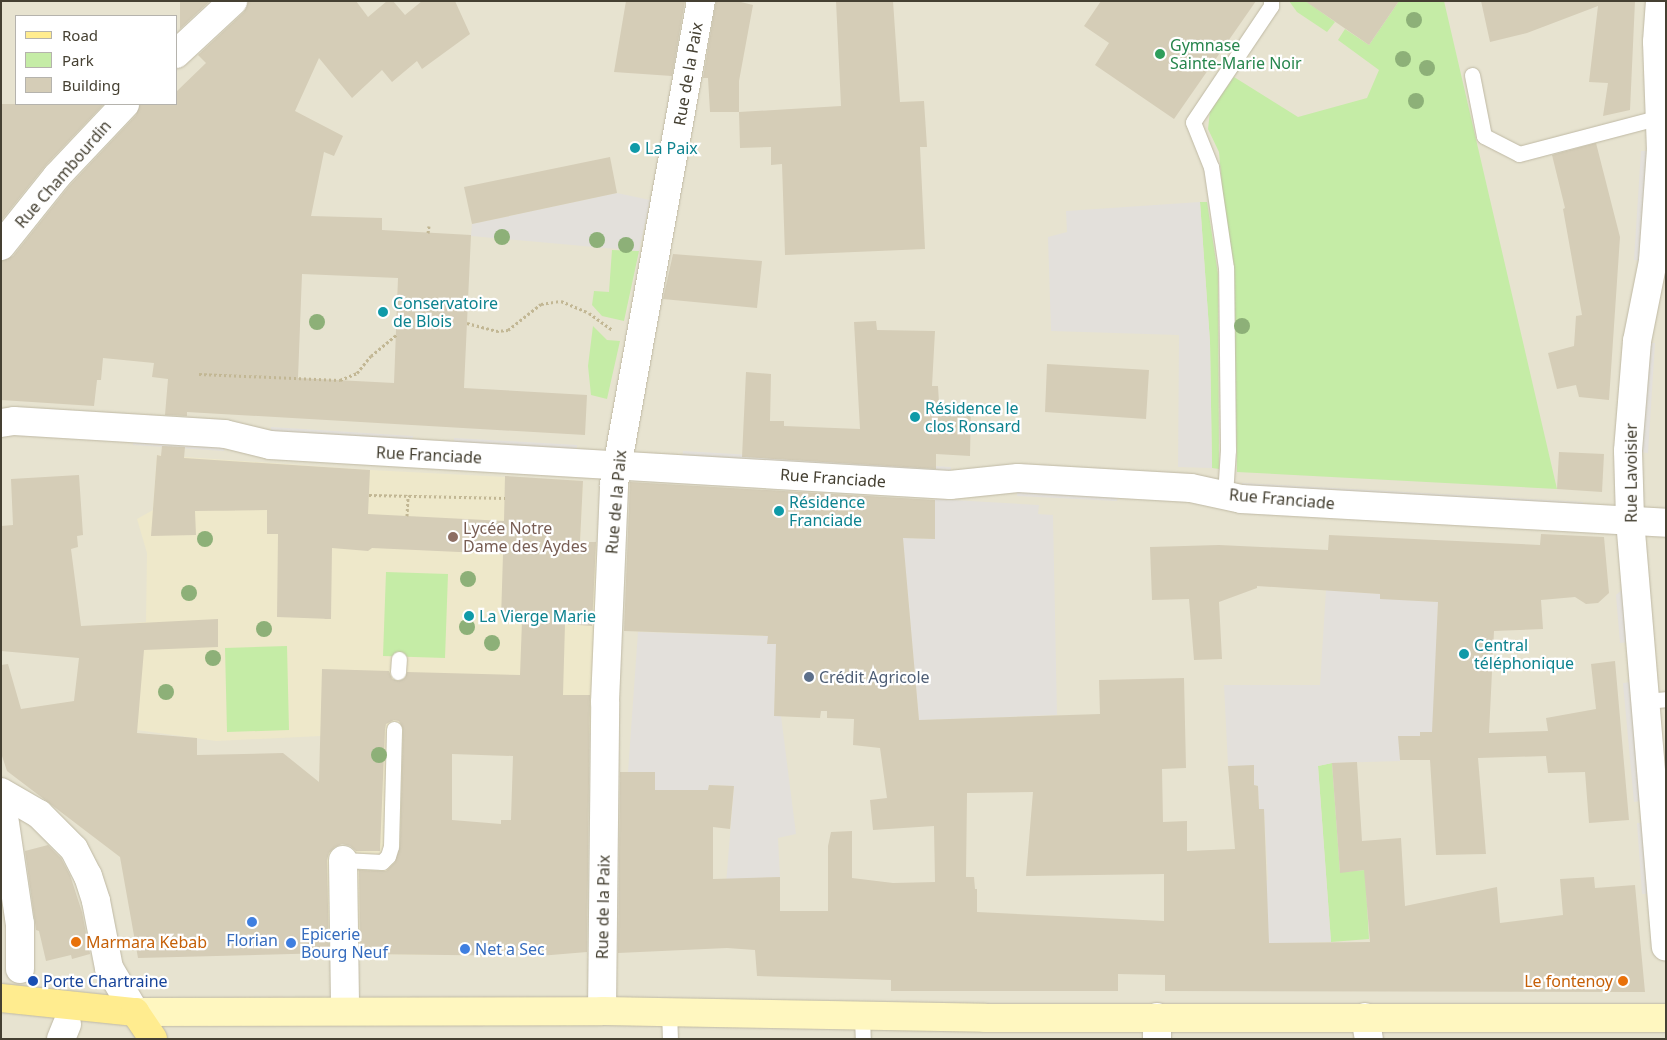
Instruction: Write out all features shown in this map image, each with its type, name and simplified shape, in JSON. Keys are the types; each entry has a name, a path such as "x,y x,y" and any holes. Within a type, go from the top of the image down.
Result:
{"main road":[{"path":"1,998 136,1012 669,1012 862,1027 985,1018 1157,1028 1367,1028 1666,1018"},
{"path":"136,1012 153,1039"}],"street":[{"path":"178,52 233,1"},
{"name":"Rue de la Paix","path":"602,1011 605,702 614,484 701,1"},
{"name":"Rue Lavoisier","path":"1660,1 1657,42 1661,149 1653,261 1637,341 1628,451 1630,520 1656,700 1666,946"},
{"name":"Rue Chambourdin","path":"1,246 57,176 124,105"},
{"name":"Rue Franciade","path":"1,423 14,421 225,434 270,446 950,485 1018,478 1191,488 1241,499 1666,523"},
{"path":"1,792 39,814 74,849 88,876 96,901 109,968 136,1012"},
{"path":"1,796 20,924 20,969"},
{"path":"343,860 344,1011"}],"lane":[{"path":"1225,495 1228,450 1226,268 1210,167 1192,122 1271,6 1271,1"},
{"path":"1472,75 1484,136 1519,154 1660,117"},
{"path":"343,860 382,862 388,856 391,846 394,729"},
{"path":"669,1012 670,1039"}],"path":[{"path":"428,233 429,226"},
{"path":"467,323 496,331 508,330 541,304 561,301 589,314 614,331"},
{"path":"199,374 340,380 358,373 371,356 396,335"},
{"path":"369,494 505,498"},
{"path":"407,516 408,495"}],"shaded area":[{"path":"1,1 1666,1 1666,1039 1,1039"},
{"path":"1641,151 1650,151 1643,261 1634,260"},
{"path":"617,193 650,200 639,251 471,236 472,224"},
{"path":"1200,202 1210,342 1212,468 1178,467 1179,335 1051,331 1048,237 1067,232 1066,211"},
{"path":"1646,343 1655,343 1648,453 1639,452"},
{"path":"271,427 413,436 412,446 271,437"},
{"path":"134,435 225,441 224,451 133,445"},
{"path":"454,438 577,445 577,455 454,448"},
{"path":"683,451 951,467 951,476 682,460"},
{"path":"157,455 370,470 583,481 580,542 597,542 591,733 436,730 426,861 429,955 329,953 326,849 357,850 321,726 321,736 216,741 137,730 114,625 146,622 147,553 137,519 153,510"},
{"path":"1242,483 1583,502 1583,511 1241,492"},
{"path":"1017,486 1118,491 1117,501 1017,496"},
{"path":"935,499 1039,505 1038,514 1053,515 1057,715 919,720 903,538 934,539"},
{"path":"1624,588 1629,642 1620,643 1616,595"},
{"path":"1326,590 1380,594 1380,598 1438,602 1434,732 1420,736 1399,736 1400,761 1332,763 1318,766 1331,942 1286,943 1270,954 1262,881 1268,880 1264,809 1259,809 1258,786 1254,785 1254,766 1228,766 1224,685 1320,685"},
{"path":"638,632 768,636 768,644 777,644 774,716 781,716 796,834 778,838 780,877 755,878 726,884 734,786 709,785 708,790 655,791 655,772 628,772"},
{"path":"1632,682 1642,801 1634,802 1623,683"},
{"path":"1637,823 1645,823 1651,894 1642,894"}],"green space":[{"path":"1289,1 1306,1 1335,22 1327,32 1297,12"},
{"path":"1399,1 1444,1 1557,489 1237,472 1234,265 1224,208 1219,152 1208,129 1210,111 1234,77 1298,117 1367,98 1379,70 1338,40 1345,29 1369,45"},
{"path":"1200,202 1207,202 1218,274 1219,469 1212,468 1210,342"},
{"path":"612,250 639,251 624,321 602,316 592,305 594,291 609,292"},
{"path":"593,326 607,340 620,341 607,399 591,395 588,366"},
{"path":"386,572 448,574 445,658 383,656"},
{"path":"287,646 289,730 227,732 225,648"},
{"path":"1332,763 1340,872 1365,870 1369,939 1331,942 1318,766"}],"building":[{"path":"180,1 210,1 180,29"},
{"path":"248,1 356,1 368,17 387,1 393,1 405,15 422,1 455,1 470,34 422,69 417,61 392,82 382,70 352,98 319,58 295,111 343,136 334,156 324,152 311,216 382,218 382,230 471,235 464,388 587,395 585,435 187,412 187,416 165,415 168,379 152,377 154,363 103,358 101,380 97,380 94,406 1,400 1,261 13,256 69,186 136,115 140,105 178,105 178,90 206,63 198,55 244,12","holes":["302,274 398,278 394,383 298,378"]},
{"path":"626,1 685,1 672,76 614,72"},
{"path":"716,1 737,1 753,5 739,81 739,112 710,112 708,78 703,78"},
{"path":"836,1 893,1 900,102 924,101 927,147 920,147 925,249 785,255 782,164 771,165 771,147 740,148 739,112 841,106"},
{"name":"Gymnase Sainte-Marie Noir","path":"1101,1 1256,1 1174,119 1095,65 1109,43 1084,26"},
{"name":"Gymnase Sainte-Marie Noir","path":"1305,1 1399,1 1369,45"},
{"path":"1481,1 1635,1 1630,110 1603,116 1608,83 1589,82 1598,6 1527,33 1490,42"},
{"path":"1,104 103,105 46,165 1,221"},
{"path":"1596,143 1620,237 1609,400 1579,397 1576,385 1557,389 1548,353 1574,346 1576,316 1582,315 1563,209 1565,208 1552,155"},
{"path":"610,157 617,193 472,224 464,187"},
{"path":"673,254 762,261 757,308 663,299"},
{"path":"876,321 877,330 935,331 932,386 938,386 939,403 971,405 970,456 936,454 936,469 742,457 746,372 771,374 770,421 784,421 784,426 860,429 854,322"},
{"path":"1047,364 1149,370 1146,419 1045,412"},
{"path":"162,446 185,447 184,458 370,470 368,514 504,521 505,476 583,481 580,542 596,542 592,626 565,624 563,695 590,695 587,952 539,956 362,954 360,952 359,870 386,871 395,862 400,846 403,729 399,721 394,720 386,724 385,729 380,851 356,851 350,846 342,844 335,847 329,853 327,860 329,953 138,958 120,857 7,771 1,753 1,665 8,664 21,709 74,701 79,658 1,651 1,526 13,525 11,479 79,475 83,535 77,536 78,547 71,549 81,626 218,619 218,647 144,650 137,733 197,738 197,755 283,753 319,782 322,669 389,671 392,679 398,681 405,678 407,672 520,675 522,621 501,619 503,554 372,548 368,551 332,548 331,619 277,617 278,534 267,534 267,510 195,511 196,535 151,536 157,455 161,456","holes":["452,754 513,756 511,820 501,820 501,824 452,820"]},
{"path":"1559,452 1604,454 1602,492 1557,489"},
{"path":"630,482 935,500 935,539 903,538 919,720 1100,714 1099,680 1184,678 1186,768 1162,769 1163,822 1187,821 1187,851 1235,849 1228,766 1254,765 1254,785 1258,786 1259,809 1264,809 1269,943 1370,942 1364,870 1340,873 1332,763 1357,762 1362,841 1401,838 1405,906 1497,887 1500,923 1563,915 1560,879 1594,877 1595,888 1635,885 1645,992 1165,991 1165,975 1118,974 1118,991 891,991 891,980 757,976 755,950 727,948 618,953 620,772 655,772 655,790 708,790 709,785 734,786 730,829 713,827 713,879 780,877 780,911 828,911 828,846 831,832 852,831 852,878 893,883 935,882 934,826 873,830 870,800 887,798 880,748 853,745 854,719 827,718 827,711 821,711 820,718 774,716 776,644 767,644 768,636 624,631","holes":["1033,792 1026,876 1164,874 1164,921 977,912 977,889 975,889 974,877 966,877 967,793"]},
{"path":"1541,534 1604,537 1609,593 1598,603 1586,604 1575,597 1541,600 1543,629 1494,631 1489,733 1548,731 1546,718 1596,709 1591,664 1615,661 1629,820 1589,823 1585,772 1548,773 1546,756 1478,758 1486,854 1436,855 1430,760 1400,760 1398,736 1420,736 1420,732 1432,732 1438,602 1380,599 1380,594 1257,586 1257,588 1219,602 1222,659 1194,660 1189,599 1152,600 1150,547 1219,545 1328,550 1329,535 1540,545"},
{"path":"48,845 61,858 70,875 82,912 90,954 72,959 71,955 46,961 39,931 36,930 25,851"}],"place":[{"name":"Gymnase Sainte-Marie Noir","path":"1160,54"},
{"name":"La Paix","path":"635,148"},
{"name":"Conservatoire de Blois","path":"383,312"},
{"name":"Résidence le clos Ronsard","path":"915,417"},
{"name":"Résidence Franciade","path":"779,511"},
{"name":"Lycée Notre Dame des Aydes","path":"453,537"},
{"name":"La Vierge Marie","path":"469,616"},
{"name":"Central téléphonique","path":"1464,654"},
{"name":"Crédit Agricole","path":"809,677"},
{"name":"Florian","path":"252,922"},
{"name":"Marmara Kebab","path":"76,942"},
{"name":"Epicerie Bourg Neuf","path":"291,943"},
{"name":"Net a Sec","path":"465,949"},
{"name":"Porte Chartraine","path":"33,981"},
{"name":"Le fontenoy","path":"1623,981"}]}
